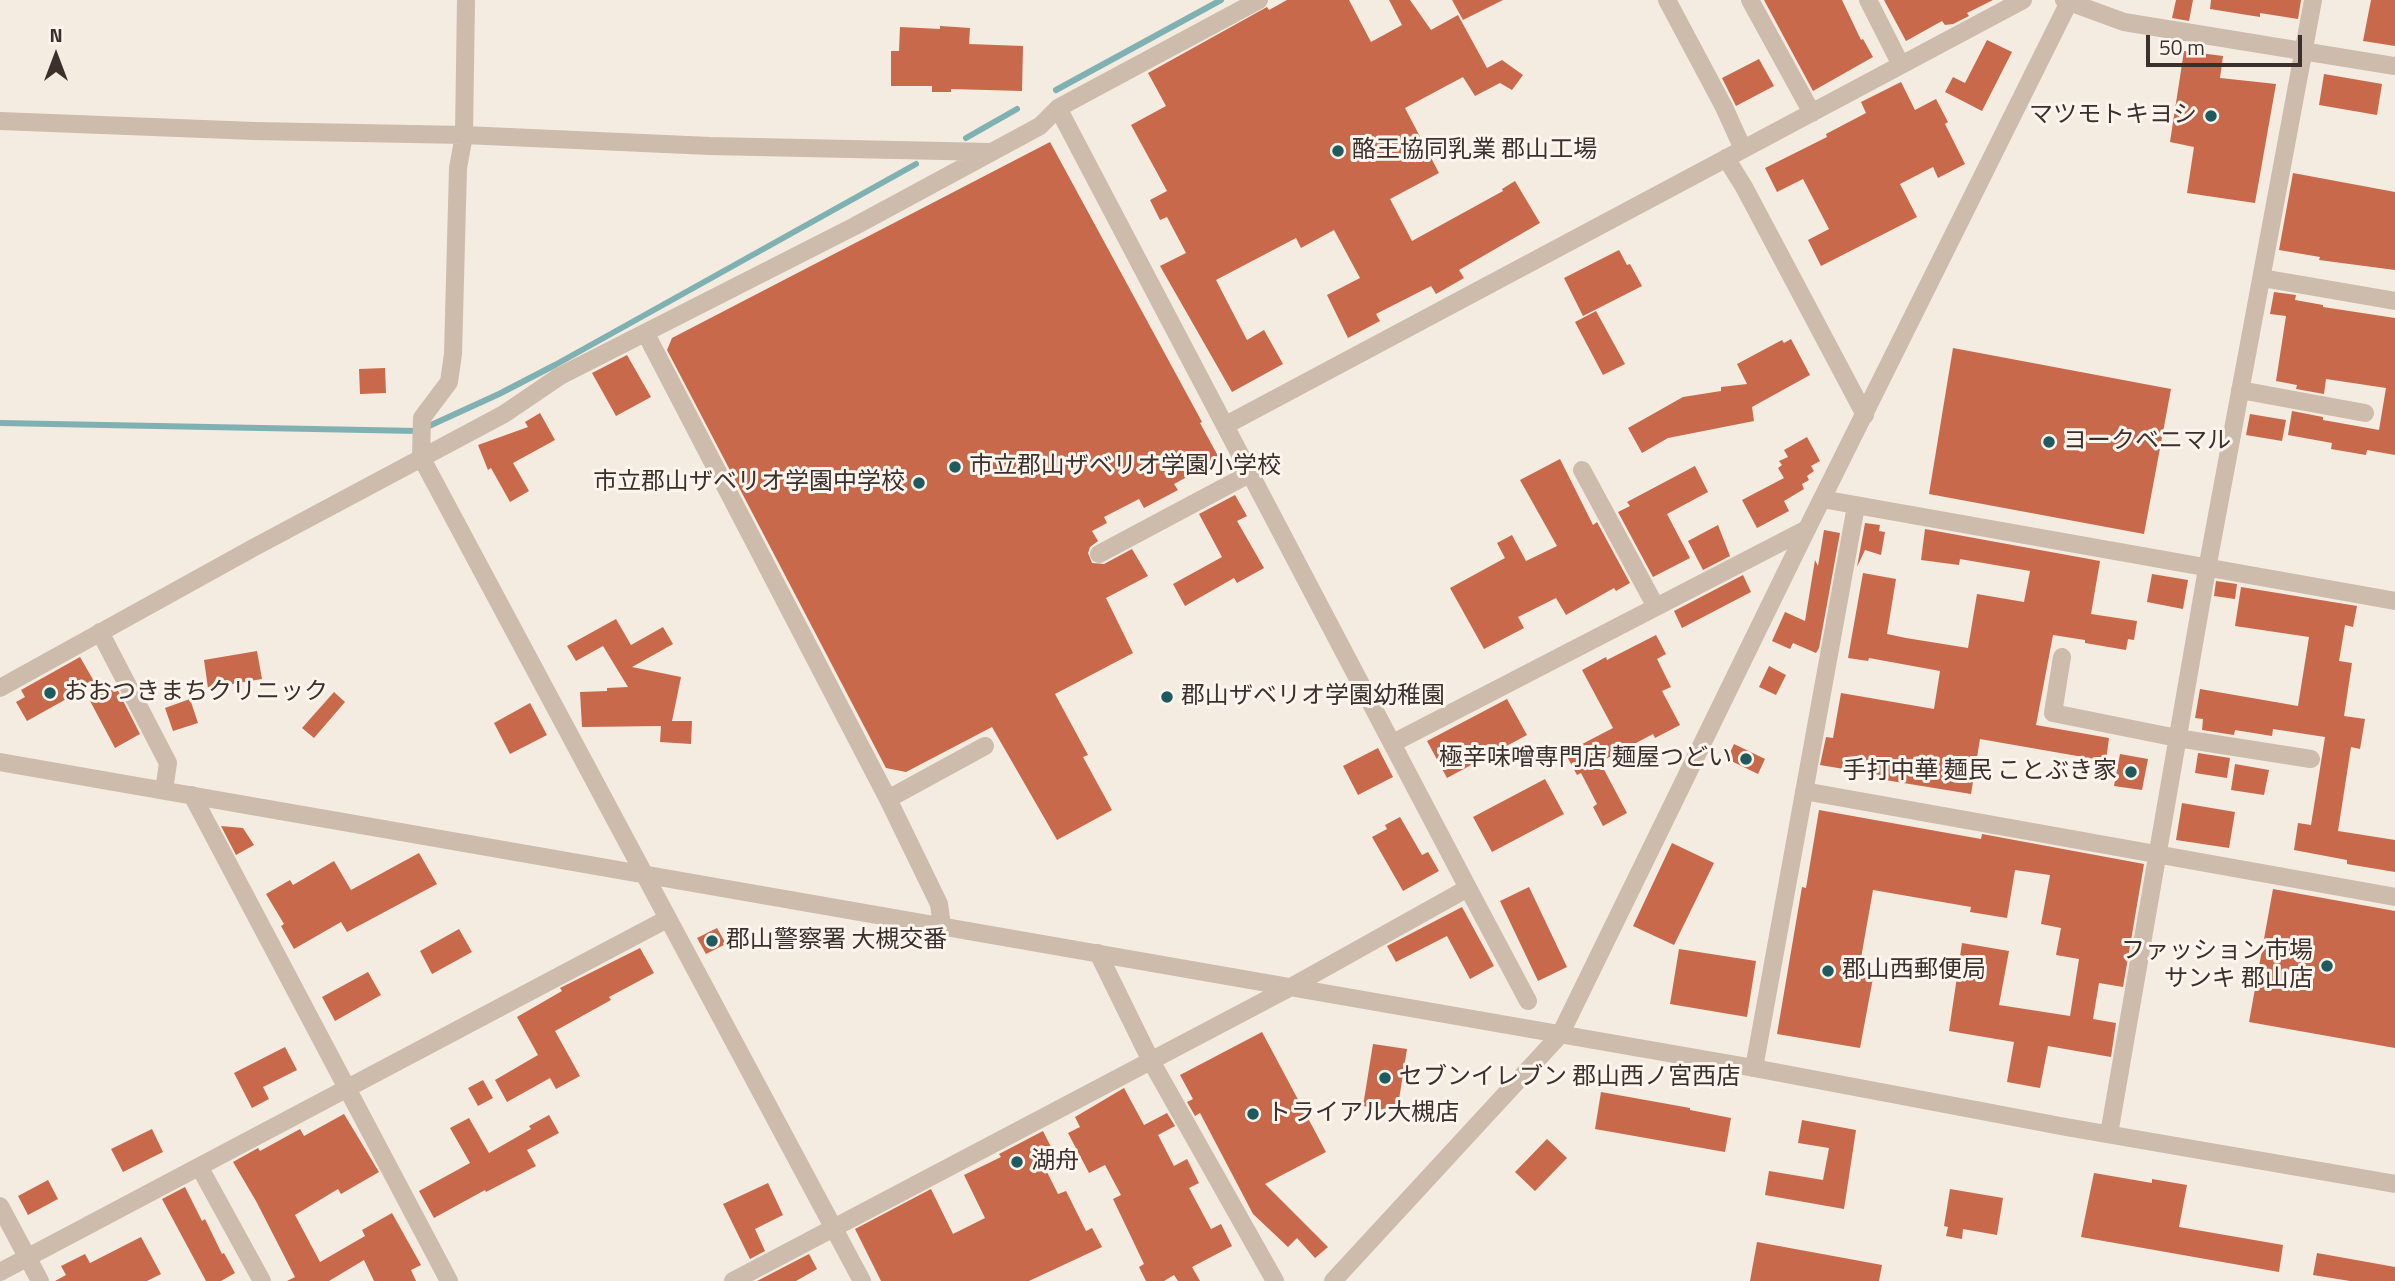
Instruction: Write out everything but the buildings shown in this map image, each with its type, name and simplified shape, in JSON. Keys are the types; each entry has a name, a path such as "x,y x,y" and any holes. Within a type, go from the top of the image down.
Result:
{"street":[{"path":"466,0 464,135 458,168 453,354 449,382 422,418 421,450 667,919 862,1281"},
{"path":"0,688 421,450 504,414 560,376 855,226 1040,126 1058,108 1259,0"},
{"path":"1667,0 1724,107 1743,149"},
{"path":"1750,0 1812,113"},
{"path":"1868,0 1901,65"},
{"path":"2109,1134 2207,569 2313,0"},
{"path":"1334,1281 1560,1035 2067,1 2124,22 2395,66"},
{"path":"1226,425 2013,3"},
{"path":"1058,108 1528,1001"},
{"path":"0,121 254,131 464,135 710,146 990,152"},
{"path":"1726,158 1865,415"},
{"path":"2262,278 2395,301"},
{"path":"646,334 888,799 939,904 942,926"},
{"path":"2241,390 2365,413"},
{"path":"1582,470 1656,607"},
{"path":"1099,554 1251,473"},
{"path":"1822,499 2395,601"},
{"path":"1754,1068 1856,506"},
{"path":"1393,743 1807,528"},
{"path":"100,632 168,763 164,790"},
{"path":"2062,657 2053,713 2177,738 2311,760"},
{"path":"888,799 985,746"},
{"path":"0,762 1754,1068 2395,1184"},
{"path":"1804,791 2395,897"},
{"path":"192,795 276,959 349,1089 449,1281"},
{"path":"733,1281 1289,988 1468,888"},
{"path":"0,1272 667,919"},
{"path":"1098,953 1152,1061 1275,1281"},
{"path":"200,1168 262,1281"},
{"path":"0,1206 40,1281"}],"waterway":[{"path":"1056,90 1221,0"},
{"path":"966,138 1017,109"},
{"path":"0,423 418,431 555,365 916,164"}],"place":[{"name":"マツモトキヨシ","path":"2211,116"},
{"name":"酪王協同乳業 郡山工場","path":"1338,151"},
{"name":"ヨークベニマル","path":"2049,442"},
{"name":"市立郡山ザベリオ学園小学校","path":"955,467"},
{"name":"市立郡山ザベリオ学園中学校","path":"919,483"},
{"name":"おおつきまちクリニック","path":"50,693"},
{"name":"郡山ザベリオ学園幼稚園","path":"1167,697"},
{"name":"極辛味噌専門店 麺屋つどい","path":"1746,759"},
{"name":"手打中華 麺民 ことぶき家","path":"2131,772"},
{"name":"郡山警察署 大槻交番","path":"712,941"},
{"name":"ファッション市場 サンキ 郡山店","path":"2327,966"},
{"name":"郡山西郵便局","path":"1828,971"},
{"name":"セブンイレブン 郡山西ノ宮西店","path":"1385,1078"},
{"name":"トライアル大槻店","path":"1253,1114"},
{"name":"湖舟","path":"1017,1162"}]}
